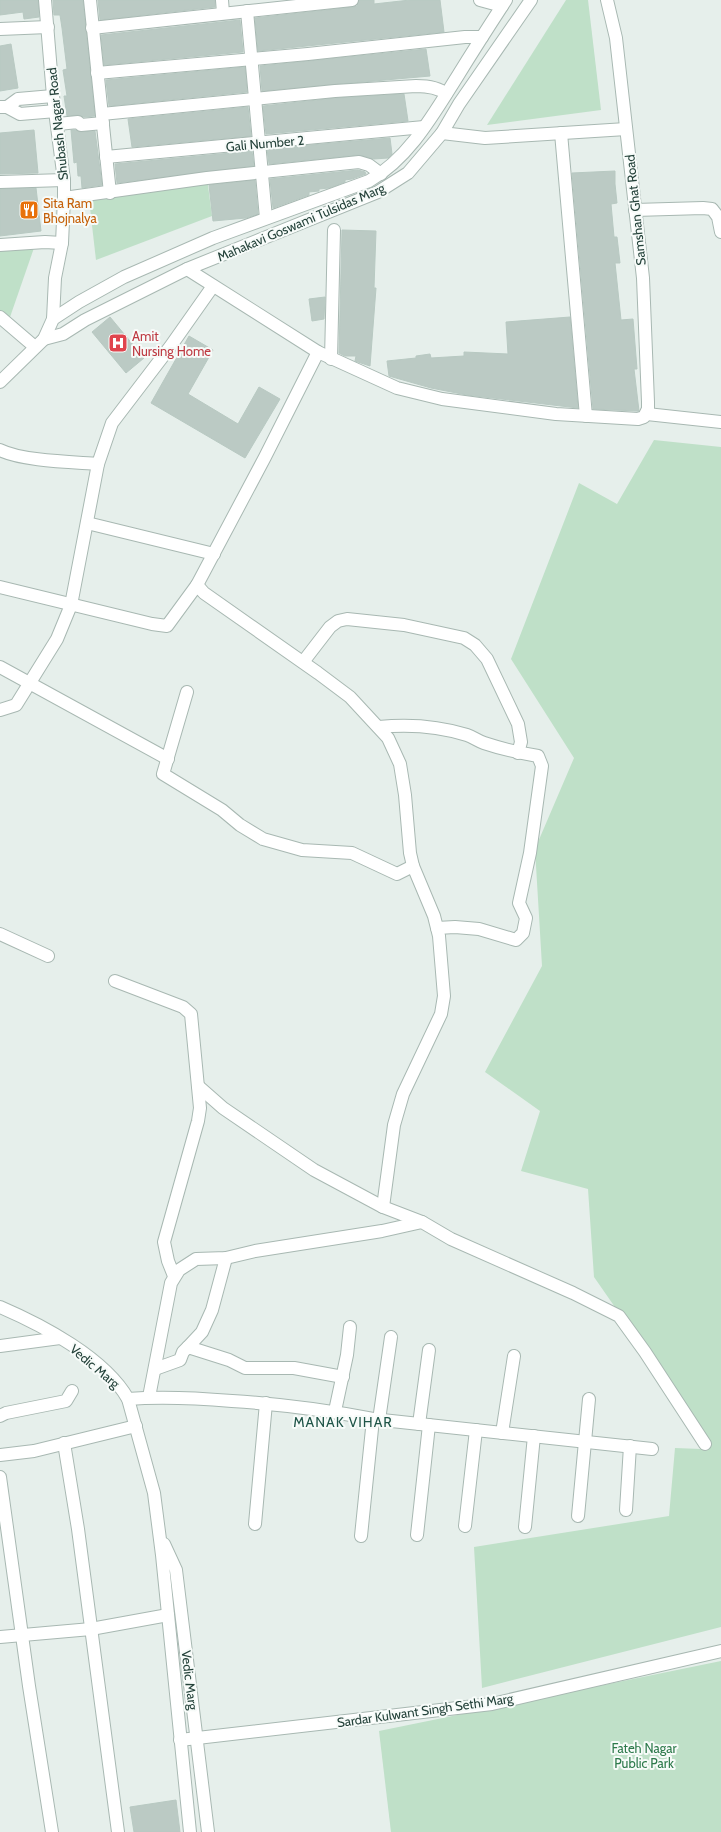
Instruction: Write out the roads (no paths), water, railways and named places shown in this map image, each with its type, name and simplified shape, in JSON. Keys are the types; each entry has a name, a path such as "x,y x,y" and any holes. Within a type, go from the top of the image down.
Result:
{"street":[{"name":"Shubash Nagar Road","path":"45,0 53,96 58,124 64,180 62,243 55,278 53,319"},
{"path":"90,0 110,193"},
{"path":"222,0 224,13"},
{"path":"92,28 247,11 268,4 352,0"},
{"path":"480,0 504,3"},
{"name":"Mahakavi Goswami Tulsidas Marg","path":"40,343 63,334 85,320 187,269 378,192 408,173 442,133 459,104 531,0"},
{"name":"Samshan Ghat Road","path":"607,0 616,38 643,278 648,402 644,416"},
{"name":"Mahakavi Goswami Tulsidas Marg","path":"0,382 40,343 53,319 79,302 124,277 213,238 369,181 381,174 403,153 424,128 504,3"},
{"path":"247,11 266,218"},
{"path":"0,29 48,27"},
{"path":"97,73 465,37 482,37"},
{"path":"58,124 78,122 81,125 103,118 255,99 416,86 428,86 442,90 446,94"},
{"path":"3,107 18,99 53,96"},
{"path":"3,107 20,114 56,111"},
{"name":"Gali Number 2","path":"106,157 424,128"},
{"path":"442,133 485,138 626,129"},
{"path":"561,133 586,416"},
{"path":"64,198 110,193 207,178 359,162 369,165 381,174"},
{"path":"0,182 64,180"},
{"path":"635,210 712,209 718,217 721,232"},
{"path":"331,359 334,230"},
{"path":"0,245 45,242 62,243"},
{"path":"187,269 318,352 397,388 417,394 442,399 556,414 586,416 644,416 721,422"},
{"path":"0,710 16,705 56,639 71,605 98,464 112,423 170,347 213,286"},
{"path":"0,317 40,343"},
{"path":"0,587 71,605 167,626 197,585 318,352"},
{"path":"0,450 7,454 98,464"},
{"path":"87,524 214,554"},
{"path":"197,585 204,593 303,662 350,698 388,738 400,764 405,795 410,853 413,866 434,916 442,951 443,1005 404,1094 394,1125 384,1207"},
{"path":"303,662 330,627 338,621 347,619 404,625 464,638 475,645 487,659 518,724 521,742 518,752"},
{"path":"0,667 168,759"},
{"path":"187,692 163,774 222,810 240,825 263,839 302,850 352,853 397,874 413,866"},
{"path":"378,727 400,725 439,728 469,735 482,742 538,756 542,766 530,853 519,903 526,918 523,933 516,940 479,929 455,927 437,928"},
{"path":"0,934 48,956"},
{"path":"115,981 183,1007 189,1011 192,1018 200,1108 198,1121 164,1242 168,1261 174,1276"},
{"path":"198,1086 223,1108 314,1170 384,1207 422,1222 451,1239 573,1293 619,1316 645,1352 705,1444"},
{"path":"149,1397 171,1283 179,1270 196,1259 226,1258 255,1251 382,1231 422,1222"},
{"path":"154,1369 180,1360 183,1352 202,1332 212,1310 226,1258"},
{"name":"Vedic Marg","path":"0,1307 29,1319 94,1361 122,1389 128,1399 154,1493 190,1832"},
{"path":"335,1411 347,1355 350,1327"},
{"path":"361,1536 376,1420 391,1337"},
{"path":"0,1346 60,1338"},
{"path":"188,1347 229,1360 245,1368 294,1368 343,1377"},
{"path":"417,1535 429,1350"},
{"path":"502,1433 514,1356"},
{"path":"0,1416 6,1413 66,1401 72,1391"},
{"path":"128,1399 174,1396 266,1403 335,1411 376,1420 652,1449"},
{"path":"578,1516 589,1399"},
{"path":"255,1524 266,1403"},
{"path":"0,1455 34,1451 136,1426"},
{"path":"465,1526 476,1430"},
{"path":"526,1527 534,1436"},
{"path":"64,1443 118,1832"},
{"path":"626,1510 630,1446"},
{"path":"0,1477 52,1832"},
{"name":"Vedic Marg","path":"158,1532 176,1570 208,1832"},
{"path":"0,1637 91,1629 168,1615"},
{"name":"Sardar Kulwant Singh Sethi Marg","path":"180,1740 492,1704 721,1651"}],"place":[{"name":"Sita Ram Bhojnalya","path":"29,210"},
{"name":"Amit Nursing Home","path":"118,343"}],"district":[{"name":"MANAK VIHAR","path":"343,1422"}],"park label":[{"name":"Fateh Nagar Public Park","path":"644,1756"}]}
